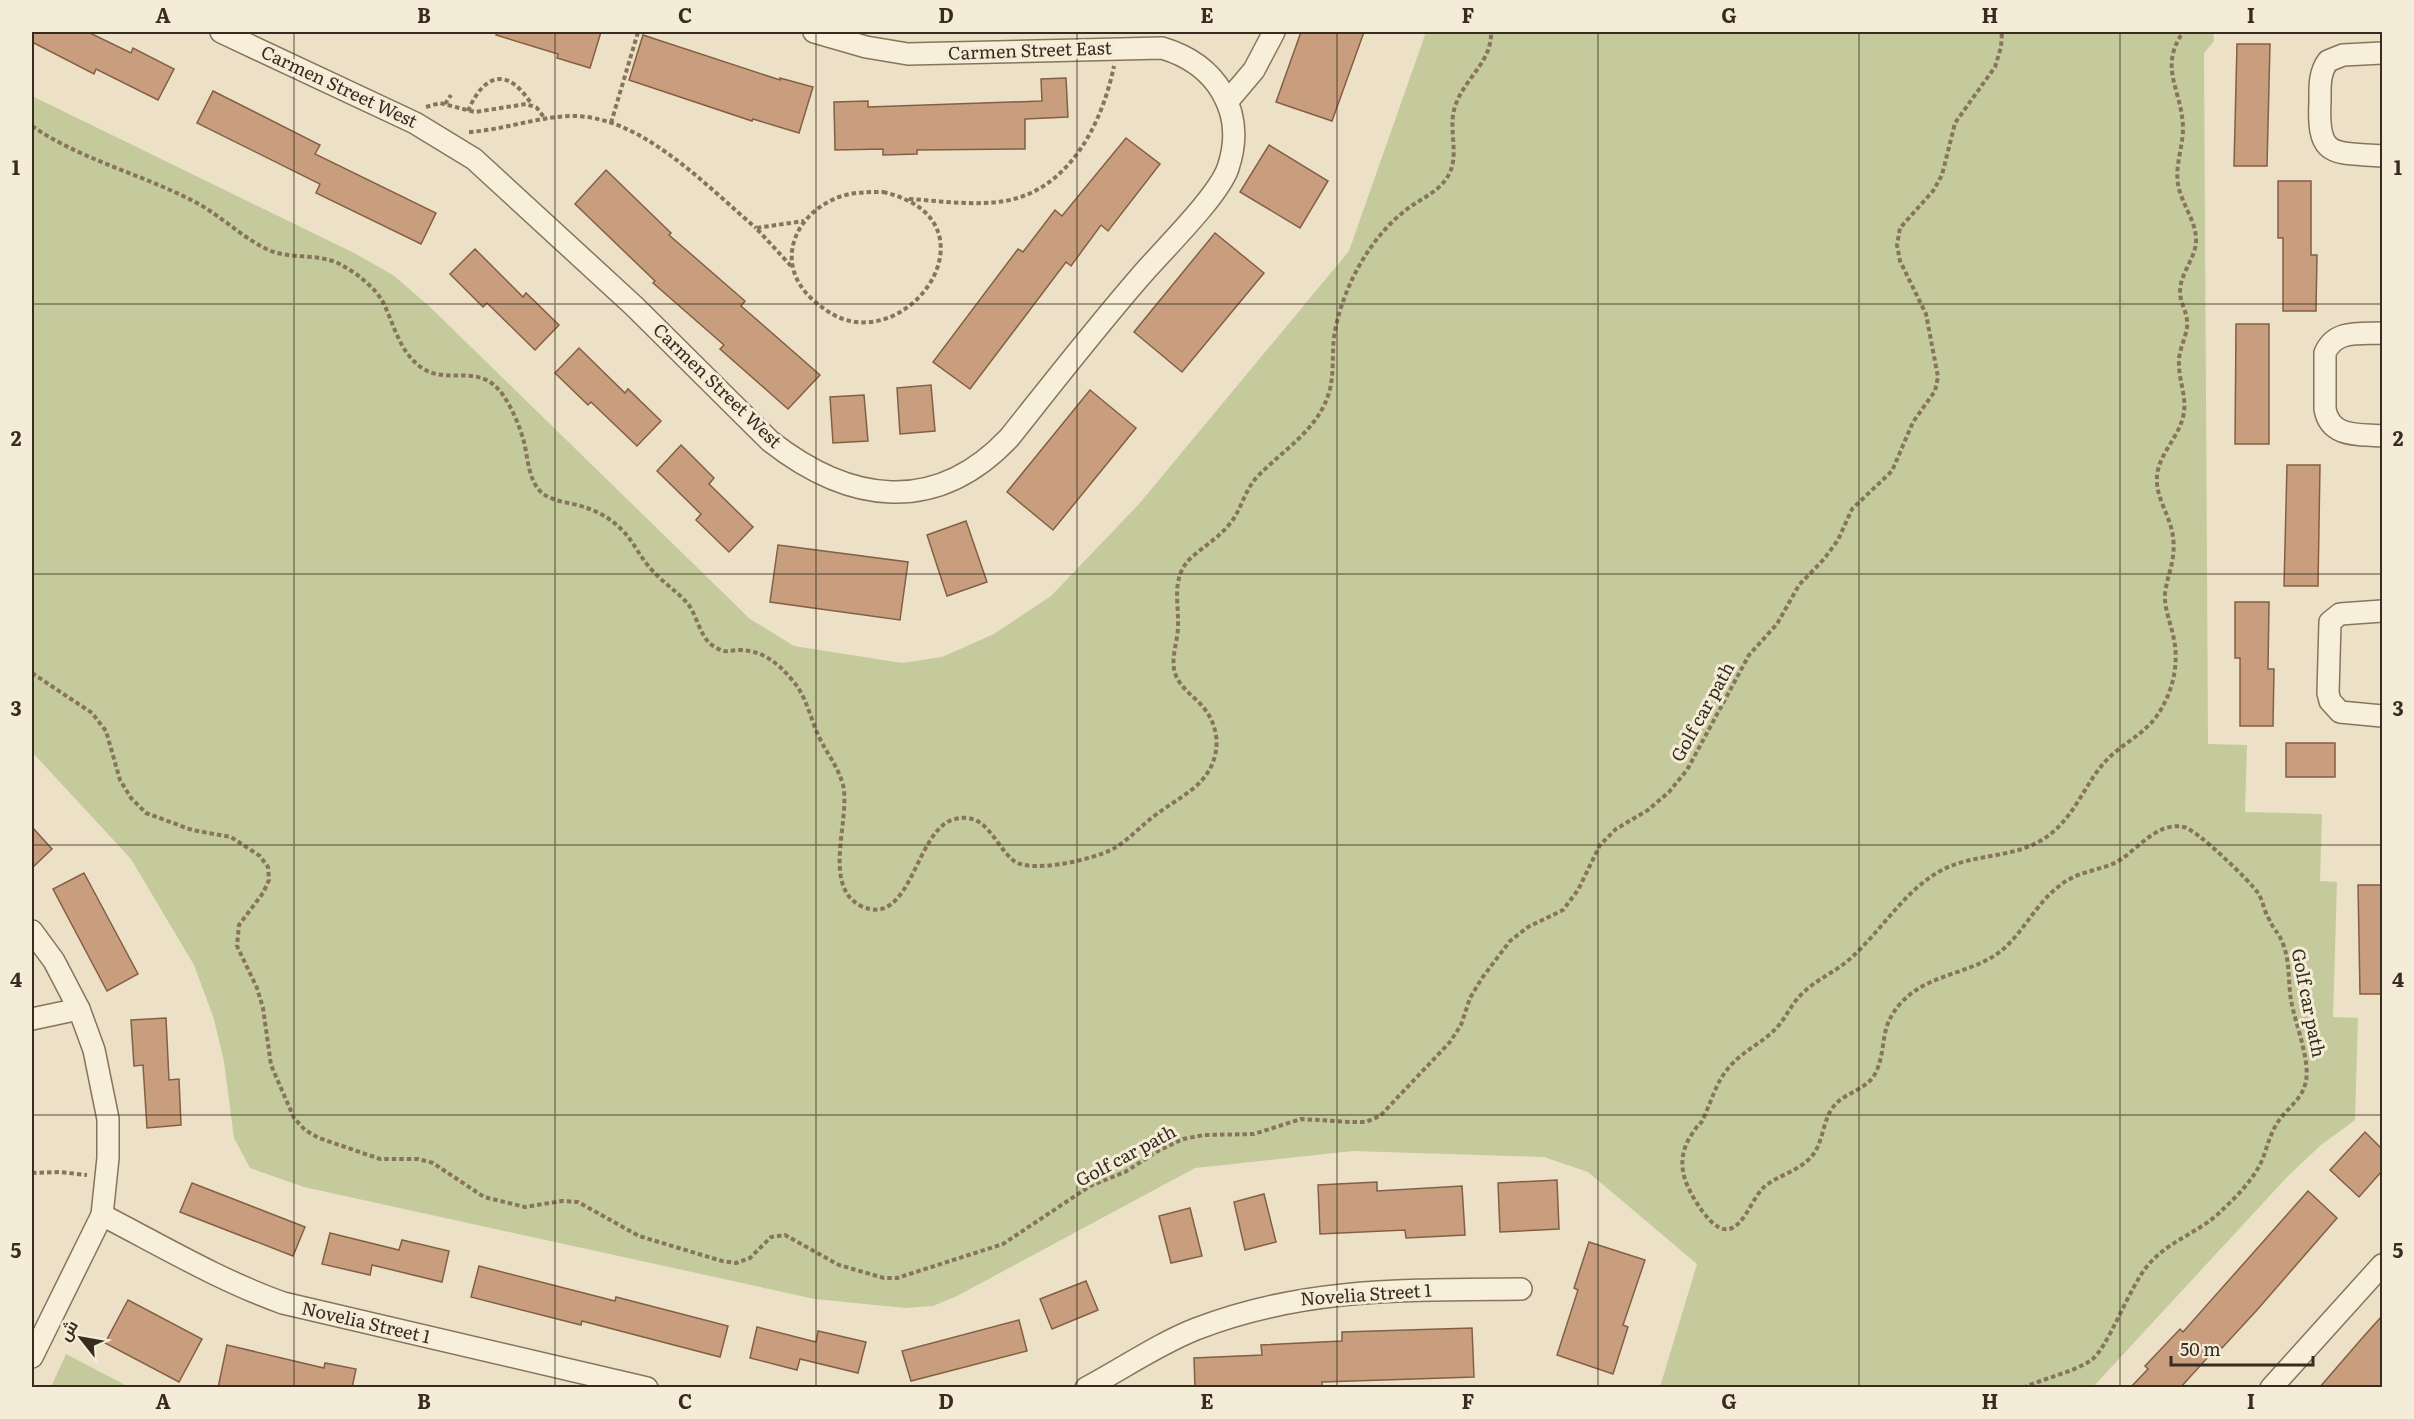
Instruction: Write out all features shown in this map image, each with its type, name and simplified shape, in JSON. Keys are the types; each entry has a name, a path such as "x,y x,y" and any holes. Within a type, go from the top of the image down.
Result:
{"street":[{"name":"Carmen Street West","path":"220,32 415,123 452,144 492,174 634,306 770,441 791,457 838,482 864,490 892,493 919,490 954,479 994,455 1010,438 1134,284 1216,190 1227,170 1233,147 1233,124 1227,102"},
{"name":"Carmen Street East","path":"814,32 866,47 908,54 1162,48 1183,54 1202,66 1216,82 1227,102"},
{"path":"1227,102 1254,70 1274,32"},
{"path":"2382,53 2343,55 2328,61 2320,75 2319,129 2321,138 2334,151 2382,156"},
{"path":"2382,333 2345,334 2328,346 2325,353 2325,409 2326,418 2339,431 2382,436"},
{"path":"2382,611 2346,612 2330,622 2328,693 2330,701 2340,712 2382,716"},
{"path":"32,931 54,961 79,1009 103,1084 108,1119 102,1215 88,1248 36,1336 32,1357"},
{"path":"32,1019 79,1009"},
{"name":"Novelia Street 1","path":"102,1215 219,1277 283,1303 646,1388"},
{"path":"2271,1388 2382,1265"},
{"name":"Novelia Street 1","path":"1086,1388 1193,1330 1245,1312 1298,1299 1352,1293 1521,1289"}],"path":[{"path":"610,123 638,32"},
{"name":"Golf car path","path":"32,673 92,713 106,731 120,780 131,798 146,813 192,830 231,837 260,856 268,867 269,880 239,926 237,946 257,988 263,1008 271,1065 294,1118 305,1130 319,1138 380,1159 418,1159 433,1163 484,1197 511,1206 525,1207 578,1202 639,1236 722,1261 736,1263 750,1258 771,1238 785,1235 839,1265 884,1278 897,1278 959,1259 1003,1244 1090,1186 1125,1172 1158,1151 1183,1139 1204,1135 1254,1134 1301,1119 1366,1122 1380,1116 1450,1042 1461,1025 1470,998 1509,941 1528,927 1563,910 1578,890 1600,845 1616,829 1648,810 1681,778 1701,747 1749,656 1777,624 1803,580 1824,559 1838,540 1852,509 1892,471 1913,422 1935,391 1938,377 1926,314 1900,261 1896,245 1900,228 1933,191 1942,176 1955,123 1995,67 2001,47 2002,32"},
{"name":"Golf car path","path":"2023,1388 2091,1360 2101,1350 2139,1275 2156,1256 2176,1240 2217,1215 2252,1180 2275,1125 2305,1088 2306,1070 2292,1004 2285,949 2270,924 2258,893 2204,836 2188,827 2168,827 2148,836 2131,853 2110,865 2087,870 2065,880 2049,894 2008,945 1987,961 1932,980 1916,990 1890,1018 1882,1036 1876,1074 1864,1087 1840,1099 1829,1110 1815,1154 1799,1168 1770,1183 1757,1194 1749,1214 1739,1224 1726,1227 1713,1224 1684,1180 1681,1172 1682,1155 1688,1139 1701,1123 1710,1105 1715,1086 1728,1067 1780,1025 1800,995 1844,964 1877,933 1918,887 1942,870 1968,860 2002,855 2040,841 2065,820 2084,795 2099,768 2114,752 2132,743 2150,726 2164,704 2173,681 2177,655 2165,603 2173,567 2175,544 2171,525 2157,491 2156,477 2158,464 2184,414 2186,400 2178,363 2179,350 2189,324 2180,293 2182,279 2197,243 2195,227 2179,194 2176,175 2183,128 2172,84 2171,64 2175,45 2184,32"},
{"path":"792,266 794,243 804,221 830,201 857,192 883,192 906,199 999,202 1030,194 1053,181 1088,138 1100,114 1109,87 1117,48"},
{"path":"468,111 478,90 498,80 506,80 519,86 546,120"},
{"path":"445,104 451,95"},
{"path":"415,123 429,105 445,104 468,111 482,112 526,104 533,106"},
{"path":"461,130 491,131 575,116 610,123 660,148 756,228 792,266 806,293 819,306 844,319 857,322 881,321 905,310 932,277 942,255 943,244 936,224 906,199"},
{"path":"756,228 804,221"},
{"path":"32,1173 59,1172 105,1179"}],"green space":[{"path":"1426,32 2213,32 2214,41 2204,53 2208,744 2247,745 2245,812 2322,814 2320,881 2337,882 2333,1017 2358,1018 2355,1120 2321,1145 2289,1175 2093,1387 1660,1387 1697,1264 1588,1172 1544,1157 1353,1151 1195,1168 957,1296 933,1306 905,1308 815,1299 304,1187 250,1168 234,1138 224,1062 214,1019 194,965 131,859 32,752 32,96 354,253 393,275 430,307 750,619 794,646 902,663 942,657 994,634 1051,596 1139,504 1349,251"},
{"path":"66,1354 129,1387 51,1387"}],"building":[{"path":"32,32 88,32 131,53 133,48 174,69 158,100 96,69 94,74 32,42"},
{"path":"497,32 601,32 590,68 557,58 558,54 496,35"},
{"path":"1301,32 1364,32 1332,121 1276,102"},
{"path":"643,35 780,80 780,78 813,87 799,133 753,119 752,121 629,80"},
{"path":"2237,44 2270,44 2267,166 2234,166"},
{"path":"1066,78 1068,117 1025,119 1025,149 917,150 917,154 883,155 883,149 835,150 834,102 868,101 868,107 1042,101 1041,79"},
{"path":"213,91 320,145 315,154 436,213 421,244 316,193 320,184 197,123"},
{"path":"1126,138 1160,164 1108,231 1101,225 1071,266 1066,262 970,389 933,362 1018,249 1023,252 1055,210 1062,216"},
{"path":"1269,145 1328,181 1300,228 1240,192"},
{"path":"606,170 671,233 669,235 745,301 741,306 820,375 788,409 720,349 724,345 653,283 655,281 575,204"},
{"path":"2278,181 2311,181 2311,255 2317,255 2316,311 2283,311 2283,238 2278,238"},
{"path":"1215,233 1264,273 1182,372 1134,332"},
{"path":"475,249 523,297 526,293 559,325 535,350 487,303 483,307 450,274"},
{"path":"2236,324 2269,324 2269,444 2235,444"},
{"path":"579,348 625,393 628,389 661,421 637,446 591,402 588,405 555,373"},
{"path":"931,385 935,431 900,434 897,388"},
{"path":"1090,390 1136,428 1053,530 1007,492"},
{"path":"864,395 868,441 833,443 830,397"},
{"path":"681,445 714,478 709,484 753,527 729,552 696,520 701,514 657,471"},
{"path":"2287,465 2320,465 2318,586 2284,586"},
{"path":"966,521 987,582 947,596 927,535"},
{"path":"778,545 908,562 900,620 770,602"},
{"path":"2235,602 2269,602 2268,669 2274,669 2273,726 2240,726 2240,658 2235,658"},
{"path":"2286,743 2335,743 2335,777 2286,777"},
{"path":"32,827 52,849 32,868"},
{"path":"84,873 138,974 107,991 53,889"},
{"path":"2358,885 2382,885 2382,994 2360,994"},
{"path":"166,1018 169,1080 179,1079 181,1125 147,1128 143,1065 134,1066 131,1020"},
{"path":"2365,1132 2382,1149 2382,1171 2359,1197 2330,1170"},
{"path":"1557,1180 1559,1229 1500,1232 1498,1183"},
{"path":"1377,1182 1377,1191 1462,1186 1465,1235 1406,1238 1405,1230 1320,1234 1318,1185"},
{"path":"192,1183 305,1227 293,1256 180,1212"},
{"path":"2308,1191 2337,1218 2257,1310 2222,1348 2219,1345 2180,1388 2130,1388 2148,1369 2145,1366 2180,1329 2183,1332"},
{"path":"1264,1194 1276,1242 1245,1250 1234,1202"},
{"path":"1190,1208 1202,1256 1171,1263 1159,1216"},
{"path":"330,1233 399,1250 402,1240 449,1251 442,1282 372,1265 370,1275 322,1264"},
{"path":"1589,1242 1645,1260 1623,1325 1628,1327 1613,1374 1557,1355 1578,1290 1574,1288"},
{"path":"479,1266 615,1301 616,1297 728,1326 720,1357 582,1321 581,1325 471,1297"},
{"path":"1086,1281 1098,1310 1052,1329 1040,1299"},
{"path":"128,1300 202,1339 179,1382 105,1343"},
{"path":"2382,1316 2382,1388 2319,1388 2364,1336"},
{"path":"1019,1320 1027,1351 911,1381 902,1351"},
{"path":"757,1327 816,1342 818,1331 866,1342 858,1373 800,1359 797,1370 750,1358"},
{"path":"1472,1328 1474,1377 1322,1382 1322,1388 1195,1388 1194,1358 1262,1355 1261,1345 1342,1341 1342,1332"},
{"path":"227,1345 324,1368 325,1363 356,1369 352,1388 218,1388"}]}
